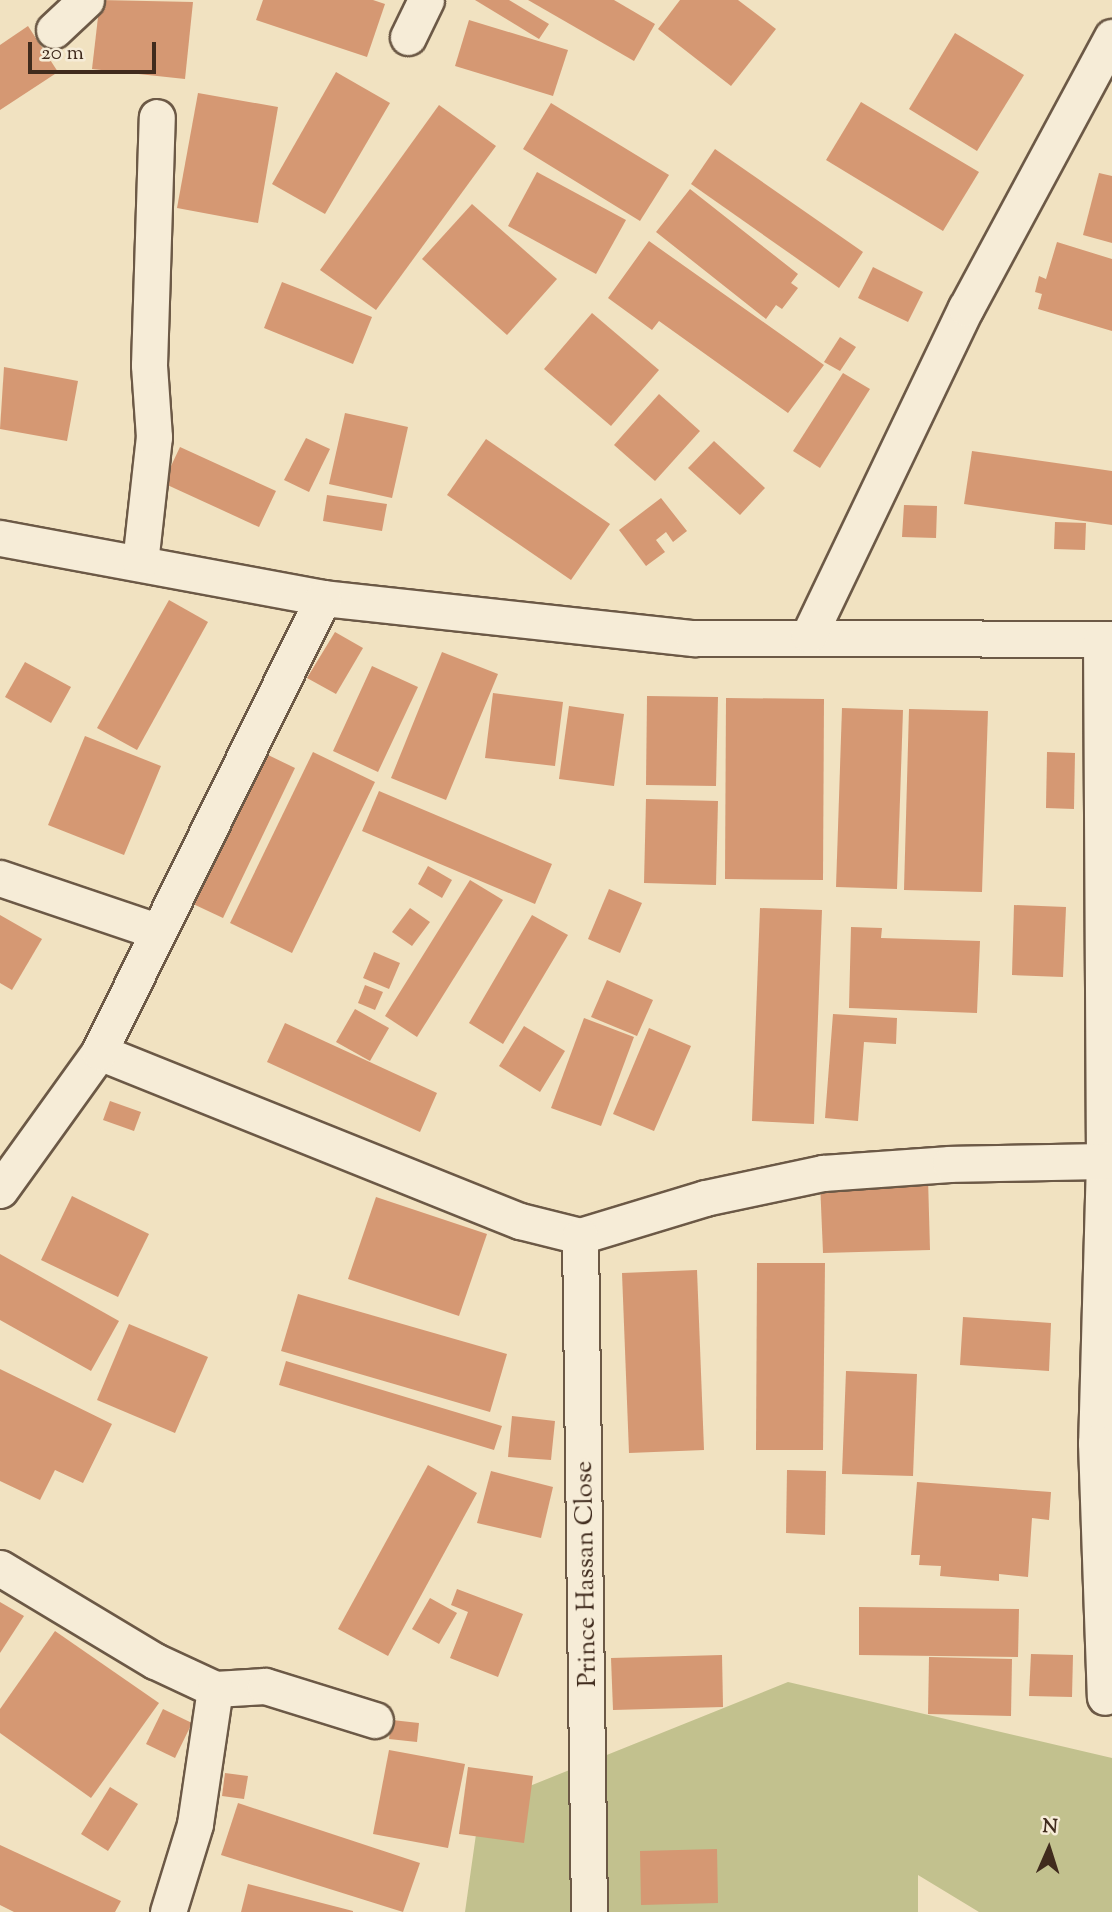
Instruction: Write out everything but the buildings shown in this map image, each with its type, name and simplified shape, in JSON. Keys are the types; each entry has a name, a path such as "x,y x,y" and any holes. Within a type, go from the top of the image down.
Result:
{"street":[{"path":"54,30 86,0"},
{"path":"408,37 426,0"},
{"path":"809,635 966,309 1112,37"},
{"path":"141,563 154,437 149,365 157,117"},
{"path":"0,538 323,598 694,638 809,635 1107,639 1108,1161 1096,1443 1105,1697"},
{"path":"0,1190 99,1052 323,598"},
{"path":"0,878 157,931"},
{"path":"99,1052 520,1220 580,1236 705,1198 823,1173 950,1164 1108,1161"},
{"name":"Prince Hassan Close","path":"580,1236 589,1912"},
{"path":"0,1568 155,1661 215,1689 265,1686 375,1720"},
{"path":"168,1912 195,1824 215,1689"}],"shaded area":[{"path":"788,1682 1112,1758 1112,1912 979,1912 918,1875 918,1912 465,1912 480,1806"}]}
